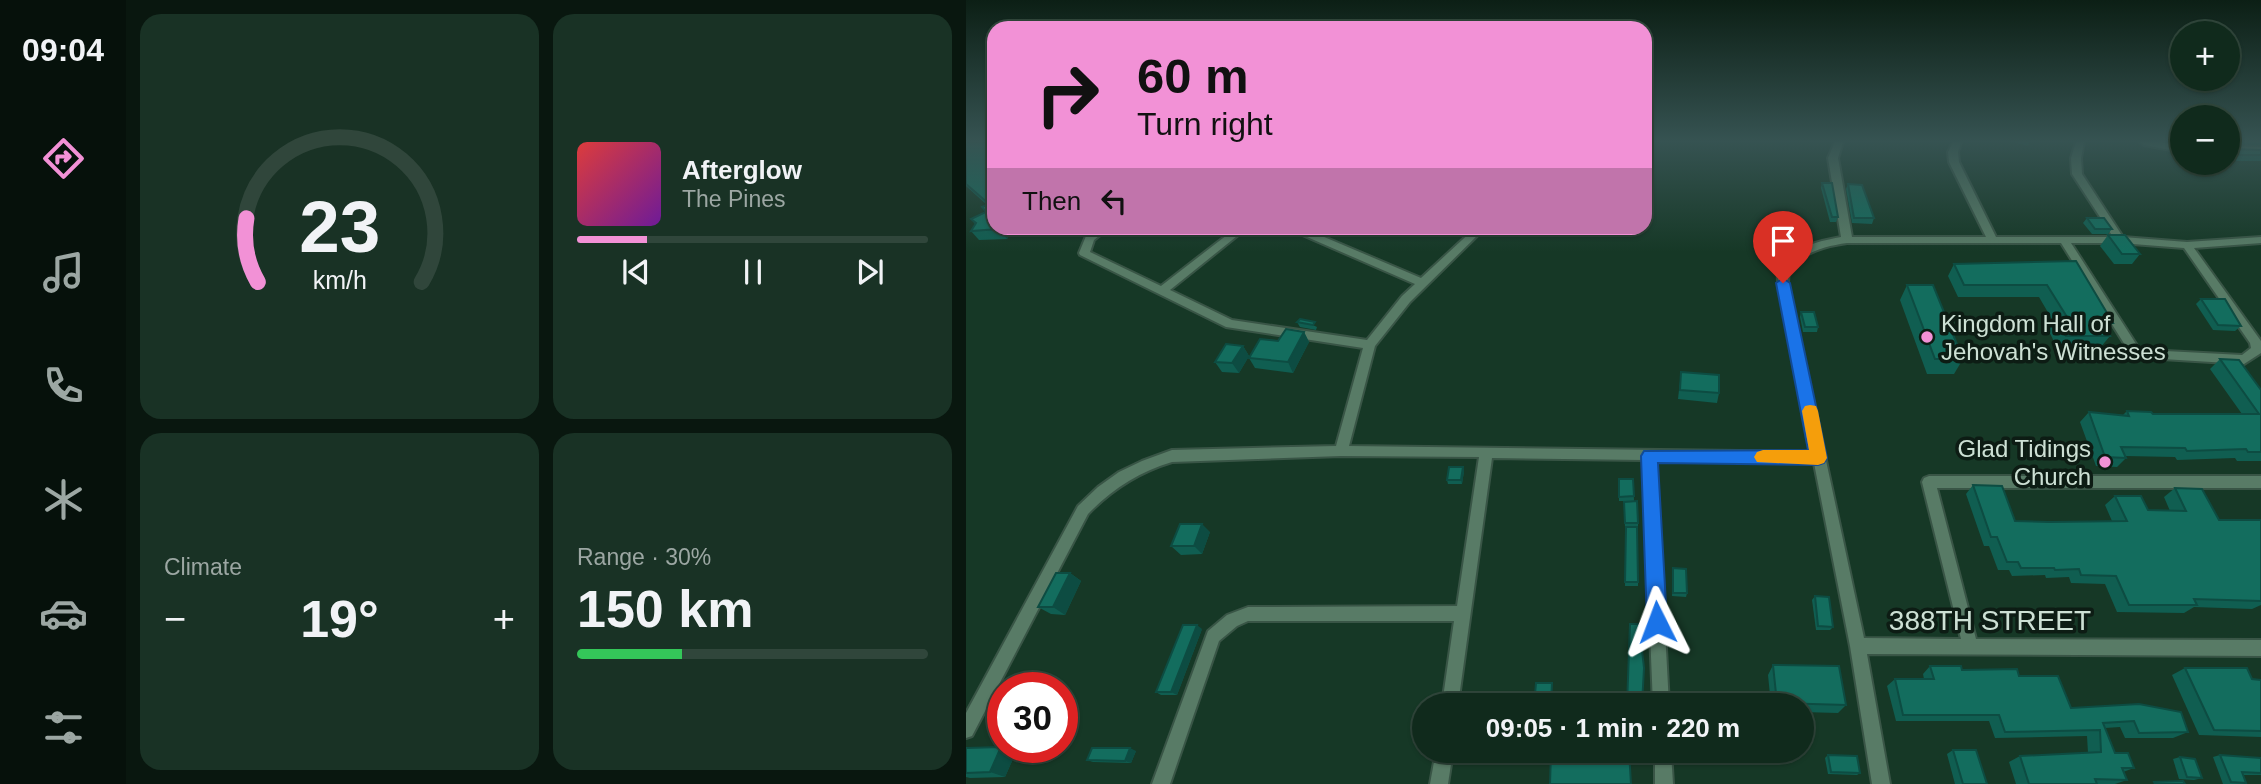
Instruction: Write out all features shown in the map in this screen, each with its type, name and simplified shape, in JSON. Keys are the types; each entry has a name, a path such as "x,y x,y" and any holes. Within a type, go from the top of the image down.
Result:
{"street":[{"path":"1837,179 1847,240"},
{"path":"1962,179 1993,240"},
{"path":"2080,179 2120,240"},
{"path":"1094,235 1090,238 1084,253 1200,311 1241,327 1370,345"},
{"path":"1162,291 1233,235"},
{"path":"1312,235 1422,283"},
{"path":"1341,451 1370,345 1406,299 1473,235"},
{"path":"1858,646 1782,274 1784,267 1800,254 1827,242 1847,240 2120,240 2187,245 2261,240"},
{"path":"2065,242 2134,351 2244,360 2257,350 2256,342 2187,245"},
{"path":"966,730 1083,510 1110,485 1139,468 1172,456 1341,451 1818,458"},
{"path":"1452,693 1486,452"},
{"path":"1650,456 1660,693"},
{"path":"1970,645 1929,482 2261,482"},
{"path":"1161,784 1213,636 1233,620 1248,614 1463,613"},
{"name":"388TH STREET","path":"1881,784 1858,646 2261,649"},
{"path":"1439,784 1442,763"},
{"path":"1663,763 1664,784"}],"building":[{"path":"966,179 987,179 987,202 966,184"},
{"path":"1822,183 1832,183 1838,217 1832,217"},
{"path":"1848,184 1862,185 1874,218 1854,218"},
{"path":"987,205 987,230 971,231 976,223 971,219 986,212 982,207"},
{"path":"2087,218 2104,218 2112,229 2095,229"},
{"path":"2108,235 2125,235 2140,254 2122,254"},
{"path":"2076,261 2113,323 2102,323 2110,336 2066,336 2056,317 2067,317 2047,285 1964,285 1954,264"},
{"path":"1907,285 1933,285 1963,359 1935,359"},
{"path":"2201,299 2225,299 2241,326 2218,325"},
{"path":"1801,312 1814,312 1818,327 1805,327"},
{"path":"1300,319 1315,322 1313,325 1297,322"},
{"path":"1286,329 1304,332 1288,362 1249,358 1260,339 1278,341"},
{"path":"1226,344 1243,346 1232,363 1215,362"},
{"path":"2220,359 2239,360 2261,390 2261,452 2248,452 2246,449 2187,451 2185,448 2121,447 2126,458 2105,457 2089,412 2129,416 2127,411 2153,414 2259,414"},
{"path":"1681,372 1719,375 1719,393 1680,390"},
{"path":"1449,467 1463,467 1461,480 1447,480"},
{"path":"1619,479 1633,479 1634,496 1619,497"},
{"path":"1973,485 2002,486 2015,521 2049,522 2127,521 2115,496 2141,496 2148,510 2186,511 2175,488 2202,489 2219,520 2261,520 2261,601 2194,599 2197,605 2129,605 2116,576 2081,575 2079,569 2021,568 2018,562 2007,562 1997,537 1991,537"},
{"path":"1637,501 1638,523 1625,523 1624,502"},
{"path":"1180,524 1202,524 1194,546 1171,546"},
{"path":"1626,527 1637,527 1638,582 1625,582"},
{"path":"1673,568 1686,569 1687,593 1673,593"},
{"path":"1056,573 1070,573 1053,607 1038,607"},
{"path":"1815,596 1829,597 1833,627 1818,626"},
{"path":"1630,624 1639,624 1644,668 1643,693 1627,693"},
{"path":"1183,625 1197,625 1171,692 1156,692"},
{"path":"1773,665 1839,666 1846,705 1814,704 1814,693 1776,693"},
{"path":"1930,666 1961,666 1962,670 2017,669 2019,676 2058,676 2071,708 2139,704 2181,712 2188,732 2139,733 2134,721 2103,723 2115,753 2128,753 2134,768 2122,768 2127,780 2095,779 2097,784 2029,784 2020,756 2101,752 2100,730 2005,732 1999,715 1903,715 1895,679 1934,679"},
{"path":"2185,668 2247,668 2252,679 2261,680 2261,731 2214,730"},
{"path":"1536,683 1552,683 1552,693 1535,693"},
{"path":"987,747 987,763 994,763 990,772 966,773 966,748"},
{"path":"1092,748 1130,748 1125,761 1087,760"},
{"path":"1953,750 1976,750 1987,784 1963,784"},
{"path":"1828,755 1857,756 1860,773 1831,772"},
{"path":"2220,755 2261,758 2261,773 2242,772 2246,783 2231,782"},
{"path":"2180,757 2195,759 2202,778 2187,777"},
{"path":"1551,763 1630,763 1631,784 1550,784"},
{"path":"2183,781 2185,784 2154,782"}],"slow traffic":[{"path":"1763,457 1818,458 1810,411"}],"place":[{"name":"Kingdom Hall of Jehovah's Witnesses","path":"1927,337"},
{"name":"Glad Tidings Church","path":"2105,462"}],"route":[{"path":"1657,622 1650,456 1818,458 1783,283"}]}
